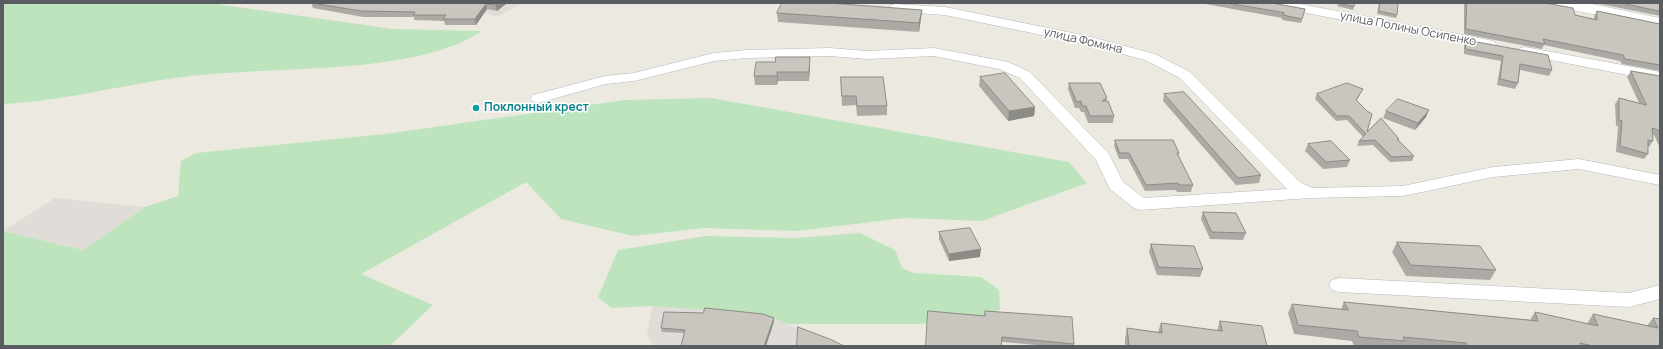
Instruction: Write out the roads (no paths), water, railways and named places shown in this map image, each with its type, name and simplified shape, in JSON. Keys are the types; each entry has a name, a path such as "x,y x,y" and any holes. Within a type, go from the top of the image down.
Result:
{"street":[{"name":"улица Полины Осипенко","path":"1275,3 1660,76"},
{"path":"1563,3 1660,23"},
{"name":"улица Фомина","path":"883,7 946,11 1087,40 1150,57 1185,75 1294,186 1310,193"},
{"path":"538,98 592,83 634,77 714,57 746,54 830,52 867,55 934,52 1003,65 1025,75 1103,158 1116,185 1140,204 1310,193 1403,191 1493,172 1579,164 1660,180"},
{"path":"1339,285 1629,300 1660,292"}],"place":[{"name":"Поклонный крест","path":"476,108"}]}
